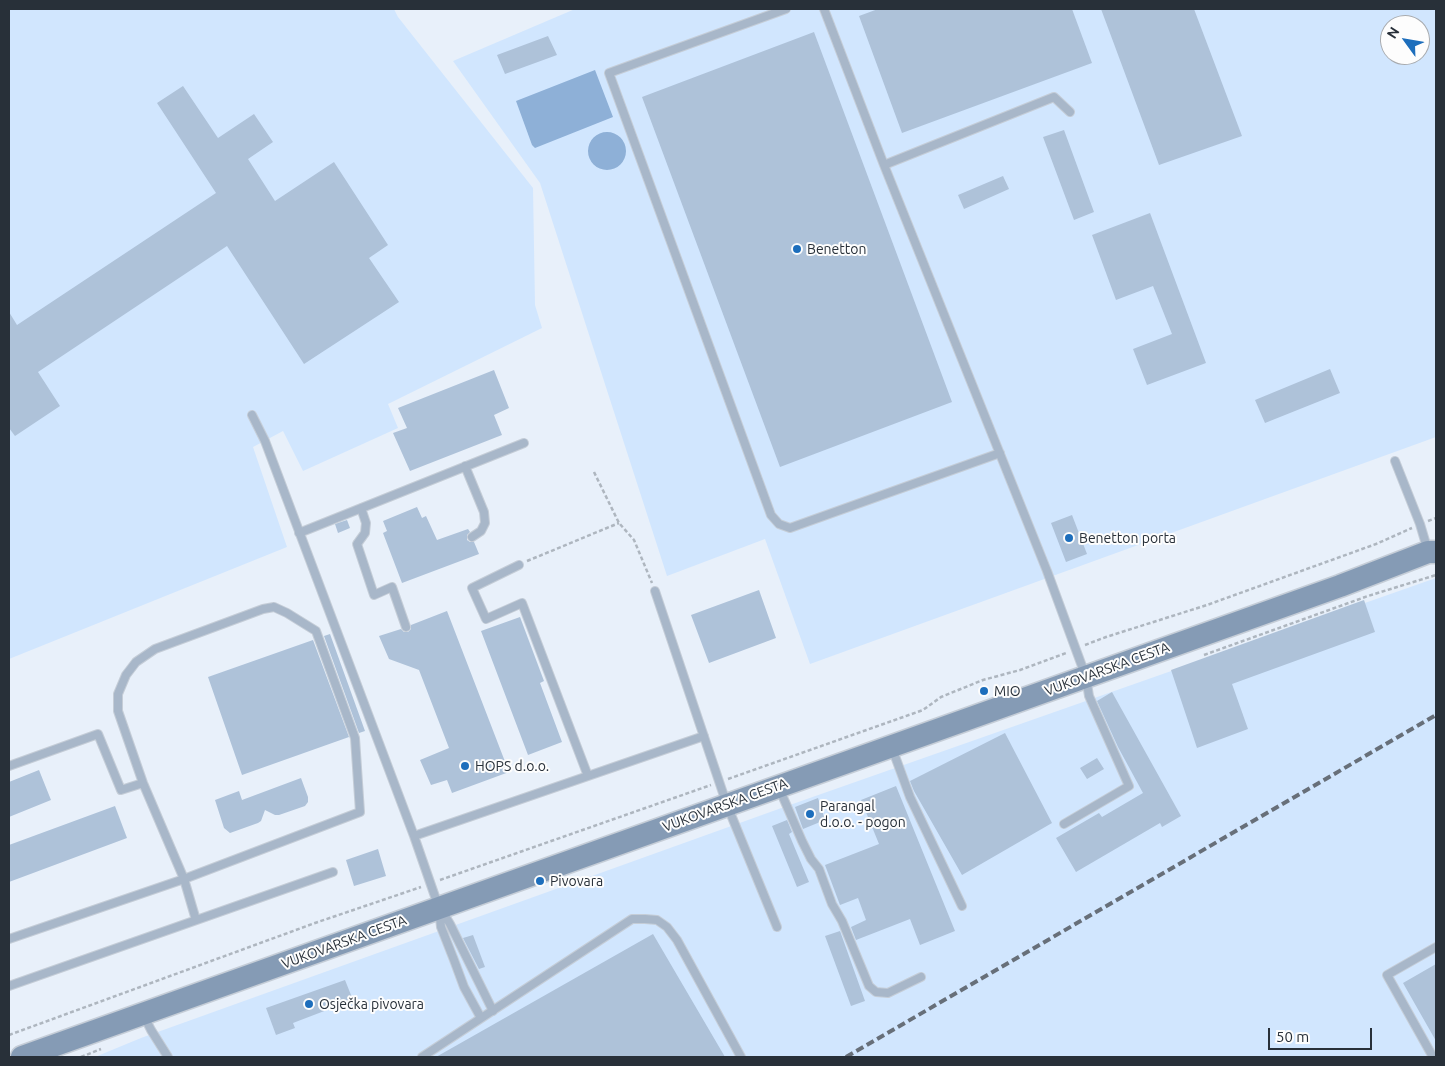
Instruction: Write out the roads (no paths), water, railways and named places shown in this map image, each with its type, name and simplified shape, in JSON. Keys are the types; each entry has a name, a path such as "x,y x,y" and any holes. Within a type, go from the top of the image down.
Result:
{"main road":[{"name":"VUKOVARSKA CESTA","path":"22,1057 1086,677 1434,550"}],"lane":[{"path":"786,9 609,72 772,515 779,524 790,528 1000,453"},
{"path":"824,9 884,165 1048,571 1086,677 1090,696 1129,786 1064,824"},
{"path":"884,165 1054,96 1070,112"},
{"path":"252,415 265,441 440,908 450,924 493,1011"},
{"path":"299,533 524,443"},
{"path":"1395,462 1420,524 1434,550"},
{"path":"465,466 484,512 485,524 481,531 472,537"},
{"path":"361,508 366,523 364,533 357,544 368,580 374,595 392,587 406,627"},
{"path":"519,565 472,588 486,619 522,603 588,776"},
{"path":"655,591 727,805 777,927"},
{"path":"9,939 184,880 360,812 355,738 316,631 288,613 274,607 263,609 154,649 136,662 126,675 118,694 118,711 143,782 184,880 196,920"},
{"path":"9,766 98,734 121,790 143,782"},
{"path":"414,836 704,736"},
{"path":"891,746 910,797 962,906"},
{"path":"779,786 802,841 818,869 870,986 876,992 888,993 921,977"},
{"path":"9,986 333,872"},
{"path":"440,908 441,927 464,987 481,1018"},
{"path":"422,1057 632,919 657,920 667,927 677,940 741,1057"},
{"path":"1433,1057 1387,975 1436,947"},
{"path":"144,1014 151,1030 168,1057"}],"water":[{"path":"595,70 613,117 535,148 532,145 516,101"},
{"path":"607,132 620,138 626,151 620,164 607,170 594,164 588,151 594,138"}],"railway":[{"path":"846,1057 1436,715"}],"place":[{"name":"Benetton","path":"797,249"},
{"name":"Benetton porta","path":"1069,538"},
{"name":"MIO","path":"984,691"},
{"name":"HOPS d.o.o.","path":"465,766"},
{"name":"Parangal d.o.o. - pogon","path":"810,814"},
{"name":"Pivovara","path":"540,881"},
{"name":"Osječka pivovara","path":"309,1004"}]}
